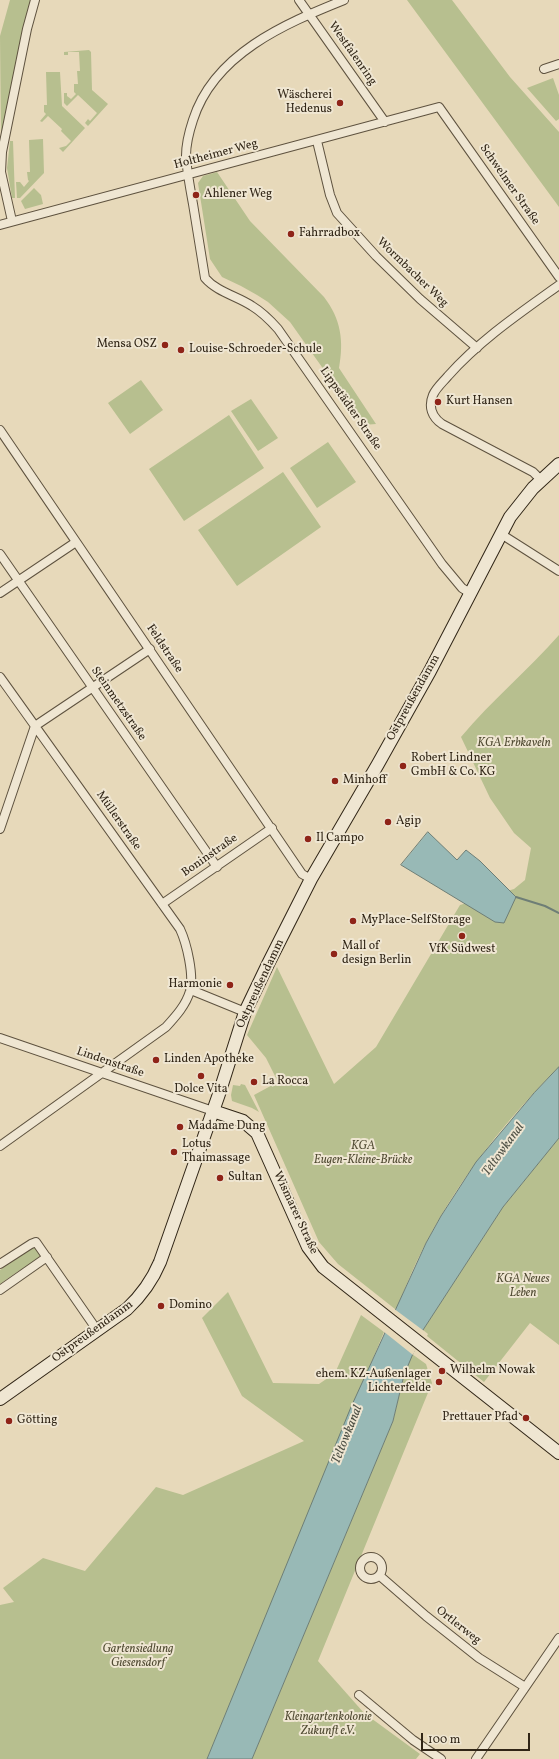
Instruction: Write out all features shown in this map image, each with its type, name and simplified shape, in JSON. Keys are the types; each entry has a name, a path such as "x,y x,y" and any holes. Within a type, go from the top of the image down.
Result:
{"main road":[{"name":"Ostpreußendamm","path":"0,1399 132,1304 147,1288 162,1256 213,1111 245,1012 311,879 430,671 501,534 522,501 541,480 559,464"},
{"name":"Wismarer Straße","path":"213,1111 243,1121 255,1130 308,1246 316,1259 335,1278 559,1453"}],"street":[{"path":"12,221 1,172 2,152 27,29 35,0"},
{"name":"Westfalenring","path":"299,0 385,122"},
{"path":"188,175 186,155 188,136 197,108 207,89 224,68 246,50 277,30 344,0"},
{"path":"544,69 559,64"},
{"name":"Holtheimer Weg","path":"0,225 439,107"},
{"name":"Schwelmer Straße","path":"439,107 559,277"},
{"name":"Wormbacher Weg","path":"317,141 330,195 337,213 376,256 420,299 477,348"},
{"name":"Lippstädter Straße","path":"188,175 205,278 210,284 252,306 266,316 286,338 442,564 462,588 470,593"},
{"path":"541,480 533,472 437,420 431,410 433,396 455,368 509,321 559,285"},
{"name":"Feldstraße","path":"0,430 302,874 311,879"},
{"path":"501,534 559,571"},
{"path":"0,593 76,542"},
{"name":"Steinmetzstraße","path":"0,554 217,867"},
{"path":"0,828 35,726 150,649"},
{"name":"Müllerstraße","path":"0,677 180,929 184,937 190,966 191,990 177,1016 166,1026 0,1146"},
{"name":"Boninstraße","path":"162,904 272,828"},
{"path":"191,990 245,1012"},
{"name":"Lindenstraße","path":"0,1038 213,1111"},
{"path":"0,1264 36,1242 97,1330"},
{"path":"0,1290 47,1257"},
{"name":"Ortlerweg","path":"380,1576 426,1616 479,1658 525,1687"},
{"path":"476,1759 559,1638"},
{"path":"359,1695 413,1740 441,1759"}],"green space":[{"path":"10,0 31,0 1,137 0,36"},
{"path":"407,0 452,0 510,77 559,132 559,207"},
{"path":"89,50 91,52 92,90 108,104 88,126 85,123 88,119 90,121 97,113 78,95 67,106 64,103 64,93 67,93 67,96 71,99 76,94 74,92 74,84 78,84 77,71 80,71 79,52 68,52 68,55 64,55 64,52"},
{"path":"46,72 60,72 62,106 85,128 63,152 59,148 66,146 71,141 61,131 62,129 48,116 42,122 40,121 46,114 44,112 44,105 47,105"},
{"path":"553,78 559,95 559,119 556,121 527,88"},
{"path":"43,139 44,173 20,198 17,198 16,182 20,182 24,187 29,181 27,172 30,172 29,140"},
{"path":"10,141 13,141 15,198 12,198 7,168"},
{"path":"217,172 250,221 330,305 338,322 340,331 341,349 339,368 376,424 363,425 290,322 268,302 222,277 210,259 198,183 203,176"},
{"path":"34,188 41,195 43,204 25,209 21,201"},
{"path":"141,380 163,410 130,434 108,403"},
{"path":"251,399 278,438 258,451 231,411"},
{"path":"229,415 264,468 184,521 149,469"},
{"path":"328,442 356,482 317,508 290,468"},
{"path":"283,472 321,527 237,586 198,530"},
{"path":"559,635 559,1067 503,1128 470,1171 440,1217 411,1274 397,1308 395,1309 338,1264 319,1242 254,1095 278,1082 266,1058 247,1035 277,967 334,1084 376,1047 460,905 514,889 525,880 531,848 514,833 490,798 461,737"},
{"path":"241,1084 245,1085 259,1112 232,1101 231,1095 233,1085 240,1086"},
{"name":"KGA Neues Leben","path":"559,1138 559,1345 530,1323 484,1382 427,1336 428,1334 423,1330 503,1207"},
{"path":"34,1247 41,1257 24,1270 20,1270 0,1284 0,1270 13,1261 15,1257"},
{"name":"Gartensiedlung Giesensdorf","path":"228,1292 273,1383 319,1384 335,1373 361,1315 384,1332 207,1759 0,1759 0,1605 14,1602 3,1588 43,1558 85,1571 156,1487 183,1495 304,1441 242,1396 202,1318"},
{"name":"Kleingartenkolonie Zukunft e.V.","path":"412,1354 426,1364 432,1383 318,1661 364,1713 420,1754 416,1759 252,1759 393,1421 404,1375"}],"water":[{"path":"428,832 457,860 466,850 480,861 516,897 504,923 495,922 401,865"},
{"name":"Teltowkanal","path":"559,1067 559,1138 503,1207 423,1330 404,1375 393,1421 252,1759 207,1759 351,1407 426,1243 441,1216 476,1162 534,1093"}],"pier":[{"path":"393,1308 424,1331 413,1355 383,1331"}],"waterway":[{"path":"516,897 545,906 559,913"}],"place":[{"name":"Wäscherei Hedenus","path":"340,103"},
{"name":"Ahlener Weg","path":"196,195"},
{"name":"Fahrradbox","path":"291,234"},
{"name":"Mensa OSZ","path":"165,345"},
{"name":"Louise-Schroeder-Schule","path":"181,350"},
{"name":"Kurt Hansen","path":"438,402"},
{"name":"Robert Lindner GmbH & Co. KG","path":"403,766"},
{"name":"Minhoff","path":"335,781"},
{"name":"Agip","path":"388,822"},
{"name":"Il Campo","path":"308,839"},
{"name":"MyPlace-SelfStorage","path":"353,921"},
{"name":"VfK Südwest","path":"462,936"},
{"name":"Mall of design Berlin","path":"334,954"},
{"name":"Harmonie","path":"230,985"},
{"name":"Linden Apotheke","path":"156,1060"},
{"name":"Dolce Vita","path":"201,1076"},
{"name":"La Rocca","path":"254,1082"},
{"name":"Madame Dung","path":"180,1127"},
{"name":"Lotus Thaimassage","path":"174,1152"},
{"name":"Sultan","path":"220,1178"},
{"name":"Domino","path":"161,1306"},
{"name":"Wilhelm Nowak","path":"442,1371"},
{"name":"ehem. KZ-Außenlager Lichterfelde","path":"439,1382"},
{"name":"Prettauer Pfad","path":"526,1418"},
{"name":"Götting","path":"9,1421"}],"park label":[{"name":"KGA Erbkaveln","path":"514,744"},
{"name":"KGA Eugen-Kleine-Brücke","path":"363,1154"}]}
